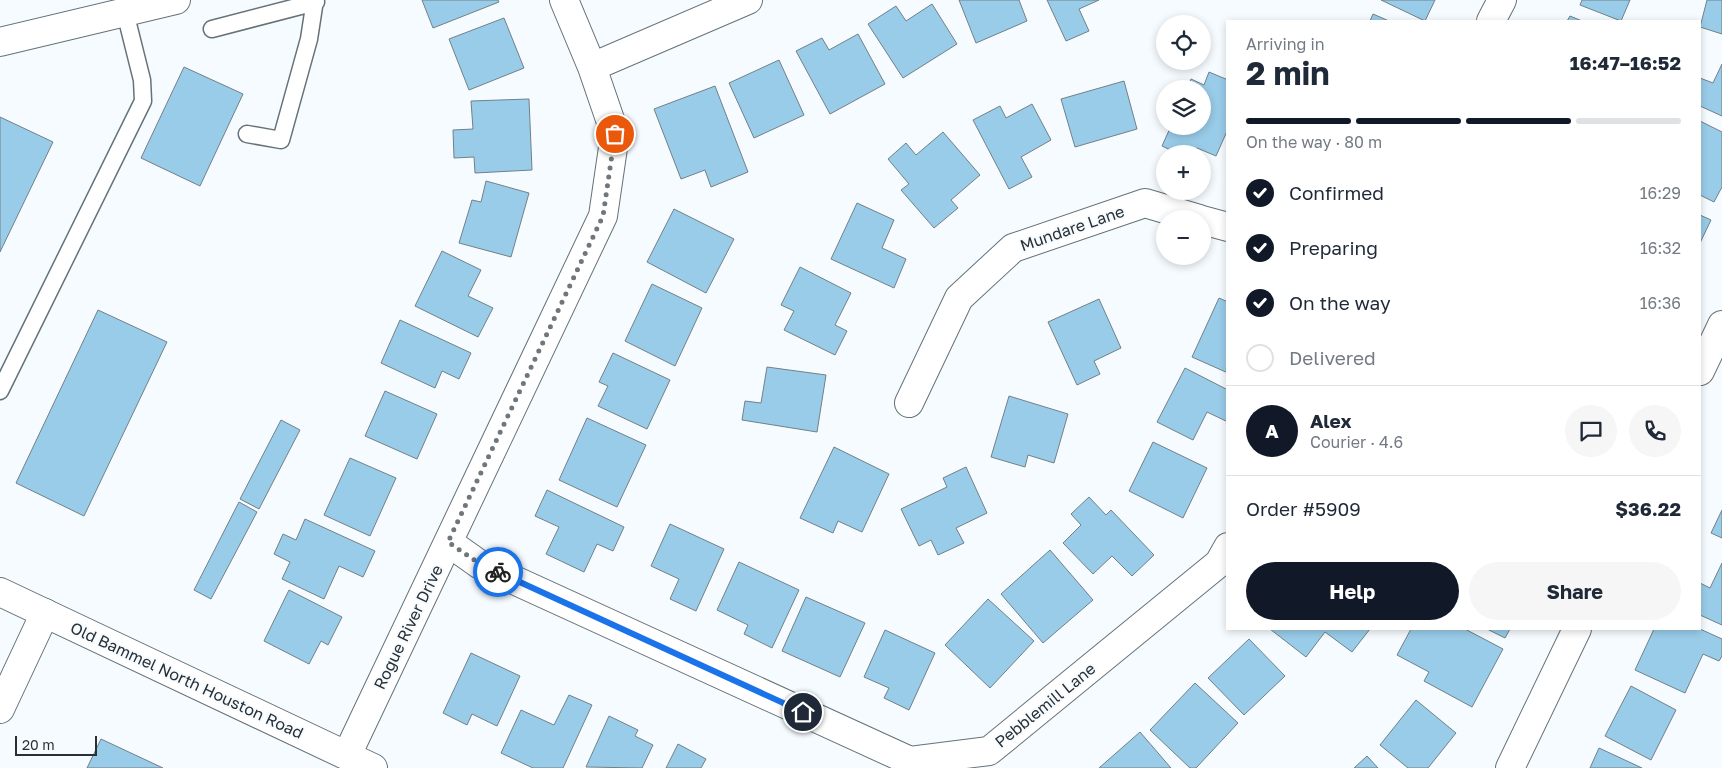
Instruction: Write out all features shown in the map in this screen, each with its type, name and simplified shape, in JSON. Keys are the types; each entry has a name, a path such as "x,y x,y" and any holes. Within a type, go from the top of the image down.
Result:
{"street":[{"path":"0,42 176,0"},
{"name":"Rogue River Drive","path":"346,755 603,216 615,134 592,67 564,0"},
{"path":"592,67 748,0"},
{"path":"1492,20 1502,0"},
{"name":"Mundare Lane","path":"909,403 959,298 1013,248 1145,202 1170,210"},
{"path":"1211,223 1226,227"},
{"path":"1701,369 1722,325"},
{"name":"Pebblemill Lane","path":"448,542 480,564 910,761 989,751 1220,563 1226,551"},
{"name":"Old Bammel North Houston Road","path":"0,592 374,768"},
{"path":"0,709 46,614"},
{"path":"1510,768 1577,630"}],"lane":[{"path":"212,29 315,1 309,39 281,140 247,134"},
{"path":"0,391 143,101 142,80 125,12"}],"building":[{"path":"422,0 498,0 499,2 433,28"},
{"path":"959,0 1019,0 1027,21 976,43"},
{"path":"1047,0 1099,0 1079,9 1089,31 1066,41"},
{"path":"1381,0 1435,0 1425,20"},
{"path":"1582,0 1630,0 1621,20 1580,5"},
{"path":"1707,0 1722,0 1722,34 1701,27"},
{"path":"932,4 957,44 903,78 868,24 896,6 906,21"},
{"path":"1373,14 1387,20 1370,20"},
{"path":"1570,16 1580,20 1568,20"},
{"path":"504,18 524,68 469,90 449,39"},
{"path":"858,34 885,84 830,114 796,51 822,38 829,50"},
{"path":"779,60 804,115 754,138 729,83"},
{"path":"1722,64 1722,116 1701,106 1701,78 1713,83"},
{"path":"184,67 243,94 200,186 141,158"},
{"path":"1209,72 1226,79 1226,134 1216,156 1211,154 1211,145 1162,145 1167,135 1211,135 1211,80 1206,80"},
{"path":"1124,81 1137,129 1075,147 1061,99"},
{"path":"715,86 748,172 711,187 705,170 681,179 654,109"},
{"path":"529,99 532,170 475,173 474,157 454,158 453,130 473,129 471,101"},
{"path":"1032,104 1051,140 1021,157 1032,177 1009,189 973,120 1000,106 1006,118"},
{"path":"0,117 53,142 0,252"},
{"path":"1701,122 1722,132 1722,187 1714,202 1701,196"},
{"path":"943,132 980,175 951,200 958,208 934,228 901,190 909,184 888,159 906,143 916,155"},
{"path":"486,181 529,193 511,257 459,243 472,200 481,202"},
{"path":"857,203 894,220 882,248 906,259 894,288 831,259"},
{"path":"674,209 734,239 706,293 647,262"},
{"path":"1701,215 1711,220 1701,241"},
{"path":"442,251 481,270 468,296 493,308 478,337 415,306"},
{"path":"800,267 851,293 835,325 847,331 835,355 784,330 794,311 781,305"},
{"path":"652,284 702,308 675,366 625,341"},
{"path":"1219,298 1226,301 1226,372 1192,357"},
{"path":"1099,299 1121,348 1094,361 1100,374 1077,385 1048,322"},
{"path":"98,310 167,342 84,516 16,483"},
{"path":"400,320 471,353 459,379 442,371 435,388 381,363"},
{"path":"613,353 670,380 647,429 598,406 608,386 599,382"},
{"path":"767,367 826,375 817,432 742,420 745,401 761,403"},
{"path":"1185,368 1226,389 1226,421 1207,412 1193,440 1157,422"},
{"path":"385,391 437,414 417,459 365,436"},
{"path":"1009,396 1068,414 1054,463 1028,455 1025,467 991,457"},
{"path":"587,418 646,445 617,507 559,480"},
{"path":"281,420 300,430 259,509 240,499"},
{"path":"1153,442 1207,468 1183,518 1129,491"},
{"path":"834,447 889,474 862,532 838,521 833,533 800,518"},
{"path":"350,458 396,478 370,536 324,515"},
{"path":"966,467 987,513 956,528 964,543 938,555 931,540 919,546 901,509 947,487 943,478"},
{"path":"547,490 624,527 613,551 597,544 584,572 546,554 559,527 535,516"},
{"path":"1089,497 1106,515 1111,510 1154,555 1132,576 1112,556 1093,574 1063,543 1081,525 1071,514"},
{"path":"239,502 257,512 211,599 194,590"},
{"path":"1722,510 1722,538 1711,533"},
{"path":"305,519 375,551 363,577 339,566 324,599 282,579 290,562 274,554 283,534 296,540"},
{"path":"670,524 724,549 696,611 670,599 679,579 651,566"},
{"path":"1050,550 1093,600 1043,643 1001,594"},
{"path":"739,562 799,590 772,648 744,634 748,625 717,610"},
{"path":"1722,563 1722,625 1701,615 1701,584 1710,588"},
{"path":"289,590 342,617 328,645 321,641 309,664 264,641"},
{"path":"806,597 865,623 840,677 782,651"},
{"path":"988,599 1034,641 990,688 945,645"},
{"path":"1701,629 1722,639 1722,656 1719,661 1703,654 1685,693 1635,670 1654,630"},
{"path":"885,630 935,653 909,710 884,698 889,688 864,677"},
{"path":"1271,630 1369,630 1352,652 1325,632 1306,657"},
{"path":"1410,630 1467,630 1503,649 1472,707 1424,681 1429,672 1397,655"},
{"path":"1489,630 1509,630 1505,638"},
{"path":"1249,639 1285,676 1244,715 1208,678"},
{"path":"471,653 520,676 497,726 472,714 467,725 443,713"},
{"path":"1195,683 1238,723 1196,768 1190,768 1150,730"},
{"path":"1631,686 1676,710 1651,760 1605,736"},
{"path":"569,695 592,705 563,768 533,768 501,753 521,710 554,725"},
{"path":"1416,700 1456,733 1428,768 1408,768 1380,745"},
{"path":"609,716 638,730 635,736 653,745 642,768 586,767"},
{"path":"1140,732 1171,768 1099,768"},
{"path":"101,739 163,768 87,768"},
{"path":"678,744 706,759 701,768 666,768"},
{"path":"1599,748 1642,768 1590,768"},
{"path":"1367,756 1378,768 1354,768"}],"way so far":[{"path":"498,572 480,564 448,542 603,216 615,134"}],"route":[{"path":"498,572 803,712"}]}
